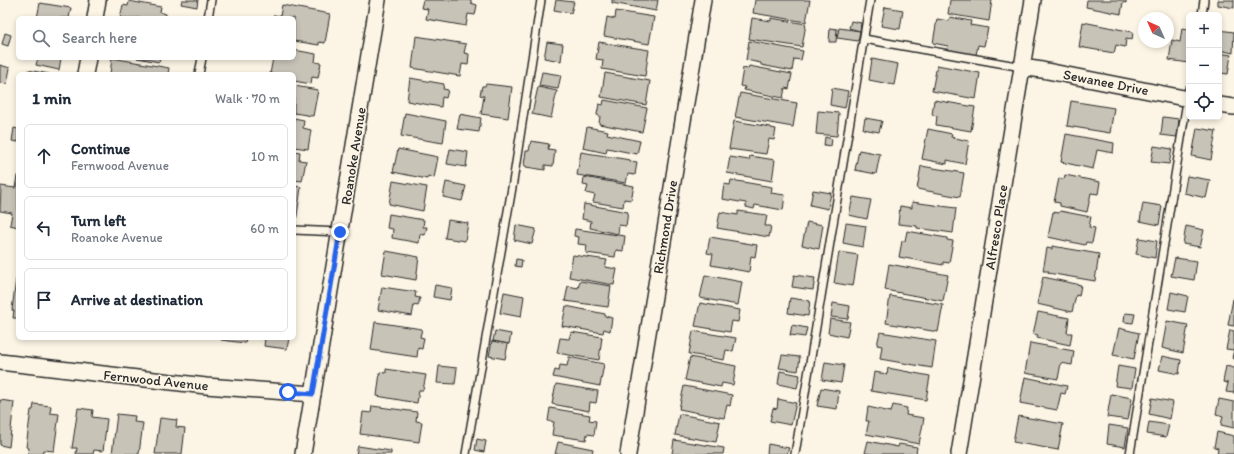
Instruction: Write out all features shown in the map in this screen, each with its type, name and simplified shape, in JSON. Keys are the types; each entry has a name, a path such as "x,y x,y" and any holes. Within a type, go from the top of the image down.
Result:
{"street":[{"path":"95,16 98,0"},
{"name":"Roanoke Avenue","path":"304,454 378,0"},
{"name":"Richmond Drive","path":"628,454 703,0"},
{"name":"Alfresco Place","path":"959,454 1033,0"},
{"path":"85,72 88,60"},
{"name":"Sewanee Drive","path":"1022,67 1186,95"},
{"path":"1222,105 1234,107"},
{"name":"Fernwood Avenue","path":"0,362 206,386 313,394"}],"lane":[{"path":"208,16 211,0"},
{"path":"466,454 541,0"},
{"path":"795,454 870,0"},
{"path":"1202,12 1204,0"},
{"path":"864,39 1022,67"},
{"path":"199,72 202,60"},
{"path":"1130,454 1186,107"},
{"path":"296,230 340,232"}],"building":[{"path":"182,0 198,0 197,7 181,4"},
{"path":"423,0 471,0 471,3 477,5 475,15 468,14 466,26 426,19 428,9 421,8"},
{"path":"556,0 574,2 571,13 554,10"},
{"path":"612,0 658,0 656,11 612,3"},
{"path":"755,0 810,0 806,22 753,13"},
{"path":"950,0 992,0 989,21 948,14"},
{"path":"1087,0 1126,0 1126,3 1123,2 1121,14 1086,7"},
{"path":"1218,0 1234,0 1234,8 1218,5"},
{"path":"129,1 161,7 160,12 166,14 166,16 120,16 123,5 128,6"},
{"path":"40,3 71,8 69,16 37,16"},
{"path":"282,5 330,14 325,43 319,42 319,45 296,41 296,16 280,16"},
{"path":"885,7 903,10 900,29 881,26"},
{"path":"616,11 654,17 649,44 604,36 607,17 615,19"},
{"path":"950,17 971,21 970,25 988,28 984,46 978,45 976,55 947,50 948,46 933,43 937,19 949,21"},
{"path":"752,18 771,21 771,18 806,24 802,47 749,39"},
{"path":"851,21 861,23 860,31 849,28"},
{"path":"1083,22 1133,32 1132,40 1126,39 1125,47 1116,45 1114,53 1079,47"},
{"path":"830,28 837,29 836,42 829,42"},
{"path":"839,28 860,31 858,41 837,38"},
{"path":"1182,28 1186,29 1186,63 1169,60 1171,48 1174,48 1174,40 1180,42"},
{"path":"1222,30 1234,32 1233,53 1222,51"},
{"path":"5,33 11,35 8,46 2,44"},
{"path":"416,36 466,44 464,53 469,54 468,65 462,64 460,76 412,68"},
{"path":"749,41 803,51 801,60 794,59 792,71 761,65 761,63 746,60"},
{"path":"547,42 563,44 561,61 544,58"},
{"path":"599,42 649,50 645,76 602,69 603,60 596,59"},
{"path":"296,50 316,54 315,62 321,63 318,78 312,77 311,84 296,81 296,72 270,72 273,60 296,60"},
{"path":"1222,54 1231,55 1228,74 1222,73"},
{"path":"872,59 898,64 894,85 869,80"},
{"path":"37,60 61,60 59,70 36,65"},
{"path":"112,60 123,60 169,68 168,72 110,72"},
{"path":"148,60 160,60 159,62"},
{"path":"0,65 10,68 7,84 0,83"},
{"path":"937,65 980,73 976,99 932,91"},
{"path":"749,66 792,74 789,89 785,88 783,98 744,90 745,87 740,86 743,68 748,69"},
{"path":"28,70 38,72 28,72"},
{"path":"542,72 561,75 558,89 539,86"},
{"path":"605,73 650,81 646,105 601,97"},
{"path":"410,78 444,84 443,89 448,90 446,98 442,97 441,107 407,101"},
{"path":"486,84 512,87 508,118 481,114 484,96 480,95 482,86 485,86"},
{"path":"296,86 318,90 313,116 296,113"},
{"path":"538,87 557,91 551,118 532,114"},
{"path":"832,88 848,91 845,108 830,105"},
{"path":"740,93 797,103 793,127 735,117"},
{"path":"604,100 647,108 642,132 599,124 600,116 597,114 599,104 603,105"},
{"path":"934,100 975,107 971,131 936,125 937,116 932,115"},
{"path":"1071,101 1114,108 1110,133 1067,126"},
{"path":"818,111 839,113 837,136 816,134"},
{"path":"405,113 446,121 443,143 401,136"},
{"path":"460,114 481,118 479,132 457,129"},
{"path":"1163,117 1179,119 1177,137 1161,135"},
{"path":"296,118 304,120 303,128 311,130 308,149 296,147"},
{"path":"865,118 882,121 879,132 863,129"},
{"path":"734,121 776,129 774,140 769,139 766,154 729,149"},
{"path":"587,127 608,131 607,134 640,141 637,154 607,148 606,153 583,148"},
{"path":"14,128 16,128 16,142 12,141"},
{"path":"1197,128 1216,131 1211,160 1192,156"},
{"path":"928,129 952,134 951,137 969,141 965,164 947,160 947,164 922,159"},
{"path":"1066,134 1114,143 1113,153 1097,150 1093,169 1061,162"},
{"path":"825,137 832,139 831,146 824,145"},
{"path":"531,141 549,144 548,149 555,150 553,166 545,165 545,170 526,167 524,165 526,151 529,151"},
{"path":"1154,146 1172,149 1169,164 1151,162"},
{"path":"398,149 438,157 434,178 428,176 427,179 393,172"},
{"path":"450,149 468,152 466,167 447,164"},
{"path":"859,150 880,154 876,174 855,170"},
{"path":"296,151 300,152 299,160 306,161 302,181 296,180"},
{"path":"581,152 637,162 635,175 628,174 626,183 577,175"},
{"path":"750,156 775,160 772,181 727,173 730,157 749,160"},
{"path":"921,166 964,173 960,197 917,189"},
{"path":"1065,175 1100,182 1098,194 1091,193 1087,212 1060,206 1060,203 1054,202 1059,178 1064,179"},
{"path":"1187,176 1210,180 1206,198 1184,193"},
{"path":"584,177 634,186 631,200 624,199 623,207 593,202 595,195 586,193 588,186 583,185"},
{"path":"731,180 772,187 771,193 785,195 783,210 755,205 754,209 746,207 746,203 722,199 724,184 730,185"},
{"path":"393,181 427,187 423,211 389,204"},
{"path":"16,182 16,226 10,225 12,213 0,211 1,186 15,188"},
{"path":"446,182 466,186 462,201 443,197"},
{"path":"296,186 301,187 296,223"},
{"path":"813,190 831,193 828,209 810,205"},
{"path":"853,197 871,200 867,219 849,215"},
{"path":"912,202 956,208 953,233 898,224 900,206 912,208"},
{"path":"1143,203 1162,206 1159,225 1140,221"},
{"path":"584,204 628,212 626,226 619,225 618,234 590,228 591,221 582,219"},
{"path":"738,211 767,215 765,226 771,226 769,237 717,228 720,212 738,215"},
{"path":"1060,211 1091,217 1089,227 1095,228 1092,243 1086,242 1085,245 1048,237 1053,212 1059,213"},
{"path":"389,214 424,220 423,227 427,227 425,235 420,234 419,243 392,238 393,229 387,228"},
{"path":"448,220 468,223 465,241 445,238"},
{"path":"807,222 823,225 819,249 802,245"},
{"path":"846,223 866,226 863,247 843,243"},
{"path":"516,225 536,229 532,244 514,240"},
{"path":"1186,226 1204,230 1200,247 1183,244"},
{"path":"575,229 625,236 623,251 616,250 615,257 586,253 587,245 578,244 579,237 574,236"},
{"path":"907,231 947,238 947,240 953,241 949,263 943,262 943,265 899,257 902,241 905,241"},
{"path":"710,237 757,245 755,257 751,256 749,272 711,265 713,254 707,253"},
{"path":"1139,238 1157,241 1155,258 1136,254"},
{"path":"1052,246 1099,254 1095,281 1043,271 1047,248 1052,249"},
{"path":"386,251 419,257 416,280 382,274"},
{"path":"839,252 858,255 853,286 834,283"},
{"path":"573,255 607,260 605,267 617,269 614,285 569,277"},
{"path":"1175,258 1197,261 1194,280 1171,276"},
{"path":"516,259 522,260 521,267 515,266"},
{"path":"889,264 948,275 943,301 885,290"},
{"path":"705,275 742,282 738,305 700,298"},
{"path":"794,275 815,278 813,290 792,287"},
{"path":"1043,277 1081,285 1079,296 1076,295 1072,312 1037,304"},
{"path":"16,279 16,318 13,318 14,311 12,310"},
{"path":"580,281 611,286 608,307 565,301 568,286 578,288"},
{"path":"435,285 452,288 450,300 433,297"},
{"path":"382,287 416,292 415,297 420,298 418,306 414,305 412,316 378,310"},
{"path":"504,292 524,296 521,317 500,313"},
{"path":"1171,292 1188,296 1185,312 1168,309"},
{"path":"890,296 943,305 938,332 886,323"},
{"path":"790,298 810,301 808,316 788,313"},
{"path":"1234,299 1234,326 1228,325"},
{"path":"700,303 740,310 738,322 732,321 730,332 695,326"},
{"path":"833,303 850,306 848,319 831,317"},
{"path":"566,306 605,314 605,316 612,318 610,331 604,329 603,333 562,326"},
{"path":"1038,312 1069,318 1067,333 1072,333 1070,345 1037,338 1038,335 1033,334"},
{"path":"1125,313 1135,314 1133,323 1124,322"},
{"path":"830,319 850,322 847,337 828,333"},
{"path":"1167,321 1188,325 1183,353 1162,348"},
{"path":"375,322 422,329 420,337 424,338 422,349 418,348 417,357 371,350"},
{"path":"792,325 807,328 805,337 790,335"},
{"path":"1119,328 1139,333 1134,359 1113,355"},
{"path":"1230,330 1234,331 1234,350 1226,349"},
{"path":"495,331 511,334 509,344 493,341"},
{"path":"693,331 736,338 733,351 726,350 724,360 689,354"},
{"path":"571,332 602,337 599,360 557,353 560,338 569,339"},
{"path":"880,332 936,341 932,368 880,359 882,346 877,345"},
{"path":"221,340 246,340 245,343"},
{"path":"265,340 289,340 287,349 264,346"},
{"path":"492,341 508,344 505,359 489,356"},
{"path":"1030,343 1074,351 1072,365 1061,363 1058,379 1025,373"},
{"path":"782,355 800,357 798,371 779,368"},
{"path":"1162,356 1181,360 1179,374 1159,370"},
{"path":"569,357 604,364 600,386 553,377 555,370 559,371 560,365 567,366"},
{"path":"690,357 736,366 733,385 722,383 721,387 685,380"},
{"path":"825,362 844,365 841,383 822,380"},
{"path":"439,366 457,368 455,384 437,383"},
{"path":"1118,366 1135,369 1132,388 1115,386"},
{"path":"1226,366 1234,368 1234,393 1226,392 1228,383 1223,382"},
{"path":"888,368 930,376 926,400 871,391 874,372 887,374"},
{"path":"386,369 426,375 423,390 419,390 417,403 377,396 380,372 386,373"},
{"path":"780,371 800,375 797,388 778,384"},
{"path":"1025,377 1067,386 1065,394 1061,393 1057,410 1020,403"},
{"path":"556,384 598,391 596,403 590,402 589,411 552,404"},
{"path":"684,386 732,395 730,406 727,405 724,418 679,409"},
{"path":"821,388 839,391 837,409 817,406"},
{"path":"1111,394 1132,398 1128,420 1107,417"},
{"path":"1152,398 1173,402 1170,419 1149,414"},
{"path":"778,399 796,403 791,425 770,421 773,408 777,409"},
{"path":"1219,399 1234,402 1234,428 1221,425 1223,416 1216,414"},
{"path":"0,400 14,402 9,447 0,445"},
{"path":"34,404 51,406 50,413 59,414 54,451 43,450 42,454 28,454 29,448 26,447 31,410 33,410"},
{"path":"893,405 907,408 906,415 924,418 919,444 866,434 869,421 866,421 868,407 891,412"},
{"path":"372,406 417,412 416,421 422,422 419,442 360,434 363,412 371,413"},
{"path":"78,408 93,410 92,417 107,419 103,451 94,450 93,454 76,454 77,448 72,448"},
{"path":"550,408 590,415 589,420 596,421 594,435 587,434 586,440 552,435 554,422 548,421"},
{"path":"117,414 135,416 134,422 143,423 139,454 112,454"},
{"path":"679,414 720,422 716,442 675,435"},
{"path":"1018,416 1063,424 1058,450 1013,442"},
{"path":"160,418 177,420 176,427 185,428 182,454 155,454"},
{"path":"1149,422 1169,425 1166,437 1147,434"},
{"path":"1109,425 1128,428 1125,447 1107,444"},
{"path":"1217,432 1234,436 1234,454 1217,454 1218,448 1214,447"},
{"path":"477,439 486,441 484,452 475,450"},
{"path":"674,440 724,448 723,454 672,454"},
{"path":"868,441 898,447 899,444 917,447 916,454 865,453"},
{"path":"558,442 593,449 592,454 555,454"},
{"path":"768,444 789,448 787,454 767,454"},
{"path":"358,446 391,451 391,454 356,454"}],"route":[{"path":"288,392 313,394 340,232"}]}
